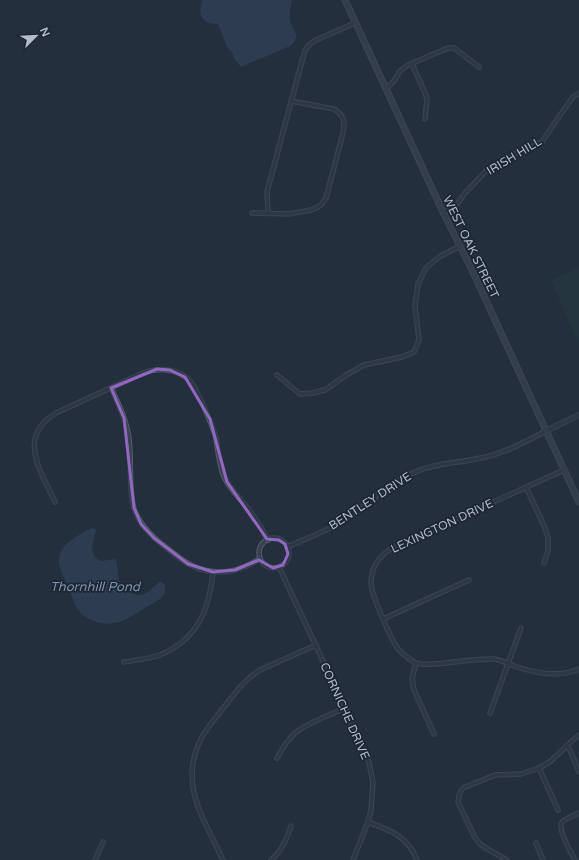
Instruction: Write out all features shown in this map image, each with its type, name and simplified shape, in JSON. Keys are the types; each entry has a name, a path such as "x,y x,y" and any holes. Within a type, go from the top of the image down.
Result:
{"main road":[{"name":"WEST OAK STREET","path":"345,0 579,502"}],"street":[{"path":"268,213 267,192 305,50 314,41 355,23"},
{"path":"386,89 394,81 400,71 448,48 454,48 479,67"},
{"path":"412,64 426,96 427,101 425,119"},
{"name":"IRISH HILL","path":"443,212 456,206 465,193 488,169 513,155 542,142 573,97 579,93"},
{"path":"252,213 288,214 310,210 322,204 326,198 344,128 342,116 334,109 291,101"},
{"path":"277,375 300,394 313,393 325,390 346,375 364,365 402,357 414,352 419,339 415,306 418,284 426,268 439,257 460,246"},
{"path":"55,502 36,461 34,452 35,438 41,426 56,413 143,373 157,369 170,370 185,377 194,387 210,419 216,438 220,465 227,482 253,515 268,540"},
{"path":"111,388 122,412 128,432 132,499 141,524 154,538 182,560 194,567 213,572 234,570 260,560"},
{"path":"546,431 579,415"},
{"name":"BENTLEY DRIVE","path":"287,547 317,534 343,520 391,484 414,472 430,467 482,458 505,451 546,431"},
{"name":"LEXINGTON DRIVE","path":"416,663 398,649 374,597 371,584 372,575 374,567 379,559 384,553 395,546 564,470"},
{"path":"526,487 548,538 548,551 544,563"},
{"path":"268,540 279,540 287,547 288,558 279,567 273,568 265,566 260,560 260,547 268,540"},
{"name":"CORNICHE DRIVE","path":"279,567 316,644 369,762 373,782 371,810 368,822 353,860"},
{"path":"124,662 158,655 172,649 190,635 203,616 207,606 213,572"},
{"path":"384,619 469,580"},
{"path":"490,712 522,628"},
{"path":"223,860 199,809 193,790 192,778 194,759 201,738 240,687 253,674 316,644"},
{"path":"434,734 414,690 412,678 416,663 439,664 488,659 500,660 529,671 542,673 566,673 579,669"},
{"path":"277,758 288,741 303,727 345,708"},
{"path":"507,860 484,847 474,836 458,802 461,791 464,788 495,775 521,774 539,768 551,760 579,735"},
{"path":"566,746 570,750 579,771"},
{"path":"539,768 558,810"},
{"path":"575,860 562,833 561,825 562,821 579,813"},
{"path":"368,822 391,831 399,836 410,846 417,860"},
{"path":"271,860 276,856 286,839 291,826"},
{"path":"95,860 103,842"},
{"path":"536,843 543,860"}],"highlighted area":[{"path":"157,369 170,370 185,377 210,419 227,482 267,539 279,540 285,544 288,554 283,565 273,568 259,560 235,570 213,572 188,564 154,538 141,524 134,508 124,418 111,388"}],"green space":[{"path":"579,268 579,345 551,280"}],"water":[{"path":"203,0 292,0 290,18 291,24 296,33 296,39 290,46 241,67 227,47 218,24 207,22 202,18 200,10"},
{"name":"Thornhill Pond","path":"92,528 96,529 92,547 94,555 101,561 116,559 119,580 125,589 141,595 148,592 159,582 162,582 165,585 165,593 163,596 134,615 117,623 110,624 97,622 87,618 81,613 74,602 61,570 59,558 62,550 69,542"}]}
